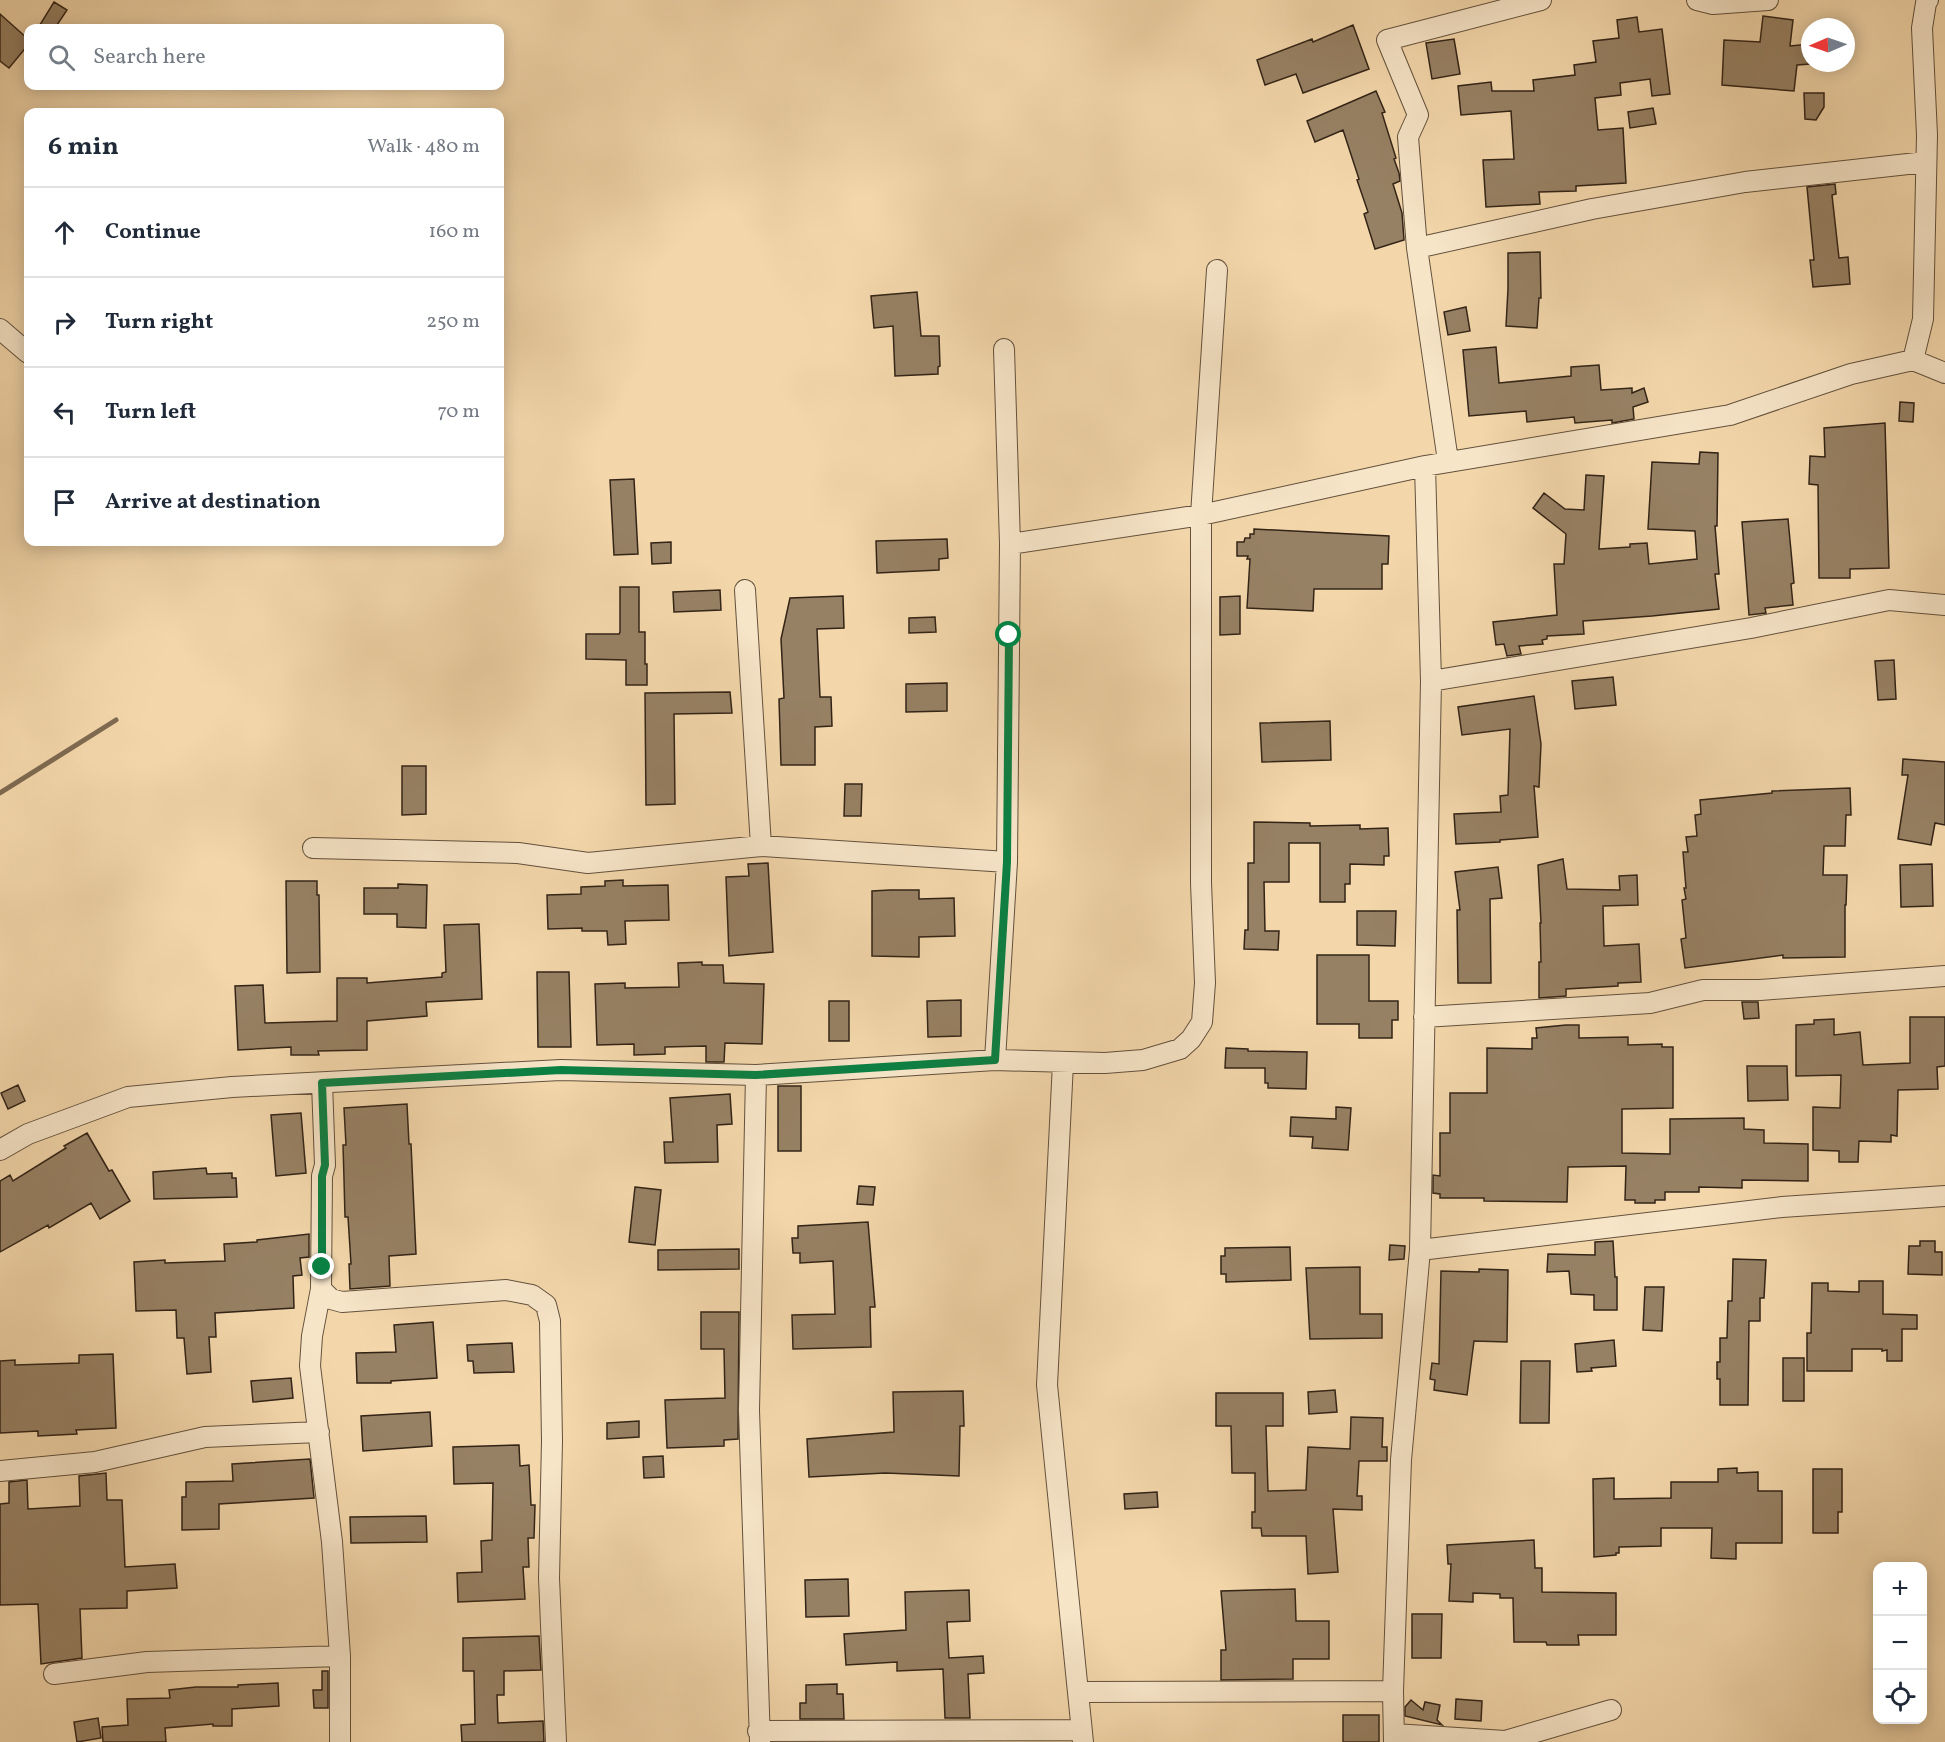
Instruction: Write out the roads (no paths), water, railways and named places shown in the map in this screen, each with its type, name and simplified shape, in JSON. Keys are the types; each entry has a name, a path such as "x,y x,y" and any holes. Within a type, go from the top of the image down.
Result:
{"street":[{"path":"1448,461 1417,248 1408,137 1418,115 1387,40 1541,0"},
{"path":"1697,0 1713,4 1768,0"},
{"path":"1913,360 1923,319 1926,162 1922,28 1928,0"},
{"path":"1417,248 1592,209 1733,184 1926,162"},
{"path":"0,1150 28,1134 128,1097 232,1087 561,1070 756,1075 995,1060 1063,1063 1143,1060 1180,1048 1191,1039 1202,1022 1205,982 1201,883 1201,515 1217,270"},
{"path":"0,329 24,349"},
{"path":"995,1060 1007,862 1010,544 1004,349"},
{"path":"1010,544 1201,515 1448,461 1730,415 1851,374 1913,360 1945,373"},
{"path":"1425,466 1431,681 1420,1250 1401,1460 1393,1691 1394,1738 1505,1741 1611,1710"},
{"path":"746,590 761,846"},
{"path":"1431,681 1751,628 1890,600 1945,605"},
{"path":"313,848 518,853 588,863 761,846 1007,862"},
{"path":"1424,1017 1650,1003 1703,990 1760,990 1945,976"},
{"path":"756,1075 749,1410 759,1736 1082,1736 1047,1385 1063,1063"},
{"path":"322,1083 325,1165 322,1176 321,1289 312,1336 310,1366 332,1542 340,1656 340,1742"},
{"path":"1420,1250 1782,1207 1945,1196"},
{"path":"321,1289 331,1299 342,1302 506,1290 532,1295 546,1305 550,1321 552,1442 549,1578 556,1742"},
{"path":"0,1471 96,1462 205,1437 319,1432"},
{"path":"54,1674 147,1662 340,1656"},
{"path":"1079,1692 1393,1691"}],"waterway":[{"path":"0,793 116,720"}]}
